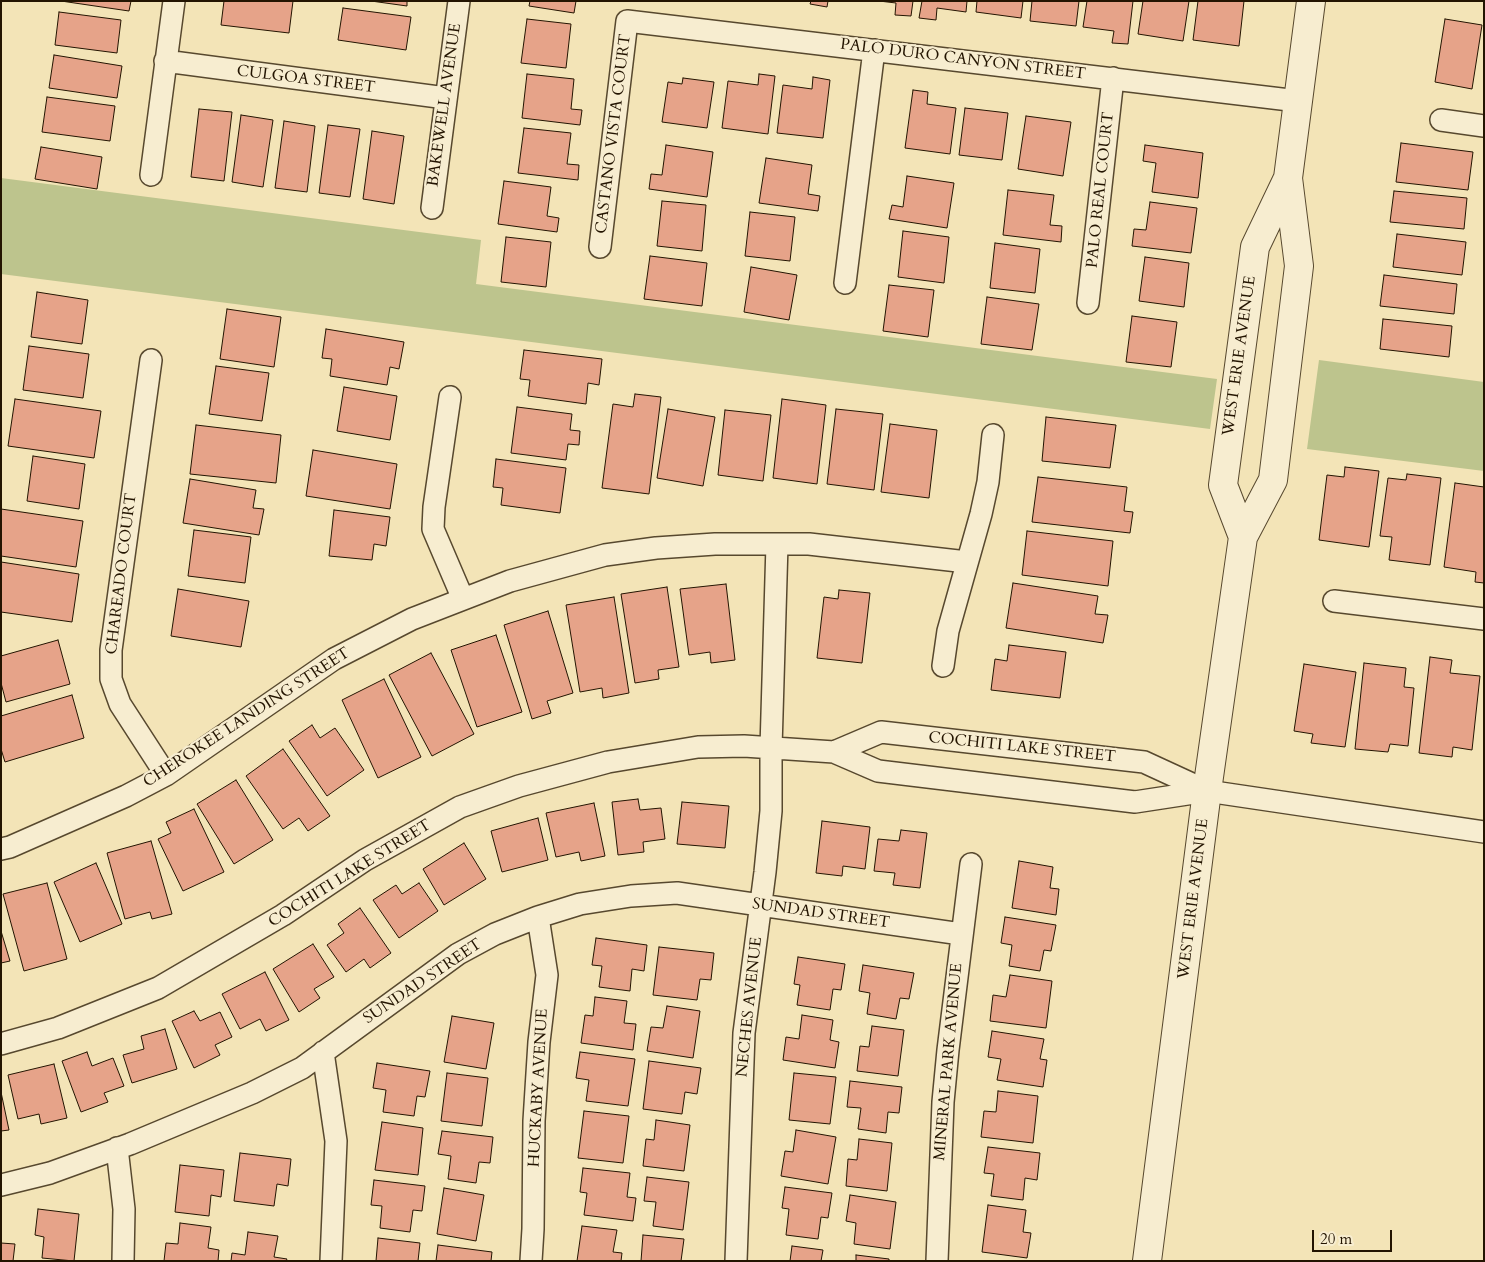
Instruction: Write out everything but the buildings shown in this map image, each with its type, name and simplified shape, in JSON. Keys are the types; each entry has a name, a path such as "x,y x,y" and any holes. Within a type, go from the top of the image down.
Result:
{"street":[{"path":"151,174 174,1"},
{"name":"BAKEWELL AVENUE","path":"432,208 459,1"},
{"name":"WEST ERIE AVENUE","path":"1147,1261 1243,537 1273,480 1299,266 1288,178 1311,1"},
{"name":"PALO DURO CANYON STREET","path":"627,21 1298,101"},
{"name":"CASTANO VISTA COURT","path":"600,247 627,21"},
{"path":"845,283 874,50"},
{"name":"CULGOA STREET","path":"165,61 446,98"},
{"name":"PALO REAL COURT","path":"1088,303 1113,78"},
{"path":"1441,120 1484,126"},
{"name":"WEST ERIE AVENUE","path":"1243,537 1223,485 1229,437 1255,247 1288,178"},
{"name":"CHAREADO COURT","path":"152,360 111,650 111,679 120,704 166,775"},
{"path":"450,397 434,507 433,529 463,600"},
{"path":"943,666 948,631 988,482 993,435"},
{"name":"CHEROKEE LANDING STREET","path":"1,849 18,844 126,796 166,775 334,659 412,619 510,581 605,555 656,548 716,544 816,545 967,562"},
{"name":"NECHES AVENUE","path":"736,1261 744,1033 771,811 777,544"},
{"path":"1334,601 1484,619"},
{"name":"COCHITI LAKE STREET","path":"834,752 881,732 1144,762 1208,791 1484,832"},
{"name":"COCHITI LAKE STREET","path":"1,1044 58,1028 158,988 284,915 365,860 460,807 519,786 608,762 698,747 744,746 834,752 878,771 1135,802 1208,791"},
{"name":"MINERAL PARK AVENUE","path":"937,1261 943,1102 948,1041 971,864"},
{"name":"SUNDAD STREET","path":"1,1185 50,1172 177,1125 302,1068 458,954 495,934 538,917 580,904 631,896 677,893 961,934"},
{"name":"HUCKABY AVENUE","path":"531,1261 534,1120 539,1042 548,975 538,917"},
{"path":"323,1052 336,1141 331,1261"},
{"path":"117,1148 124,1208 123,1261"}],"green space":[{"path":"1,178 481,240 476,284 1217,379 1210,429 1,274"},
{"path":"1319,360 1484,382 1484,471 1307,449"}]}
